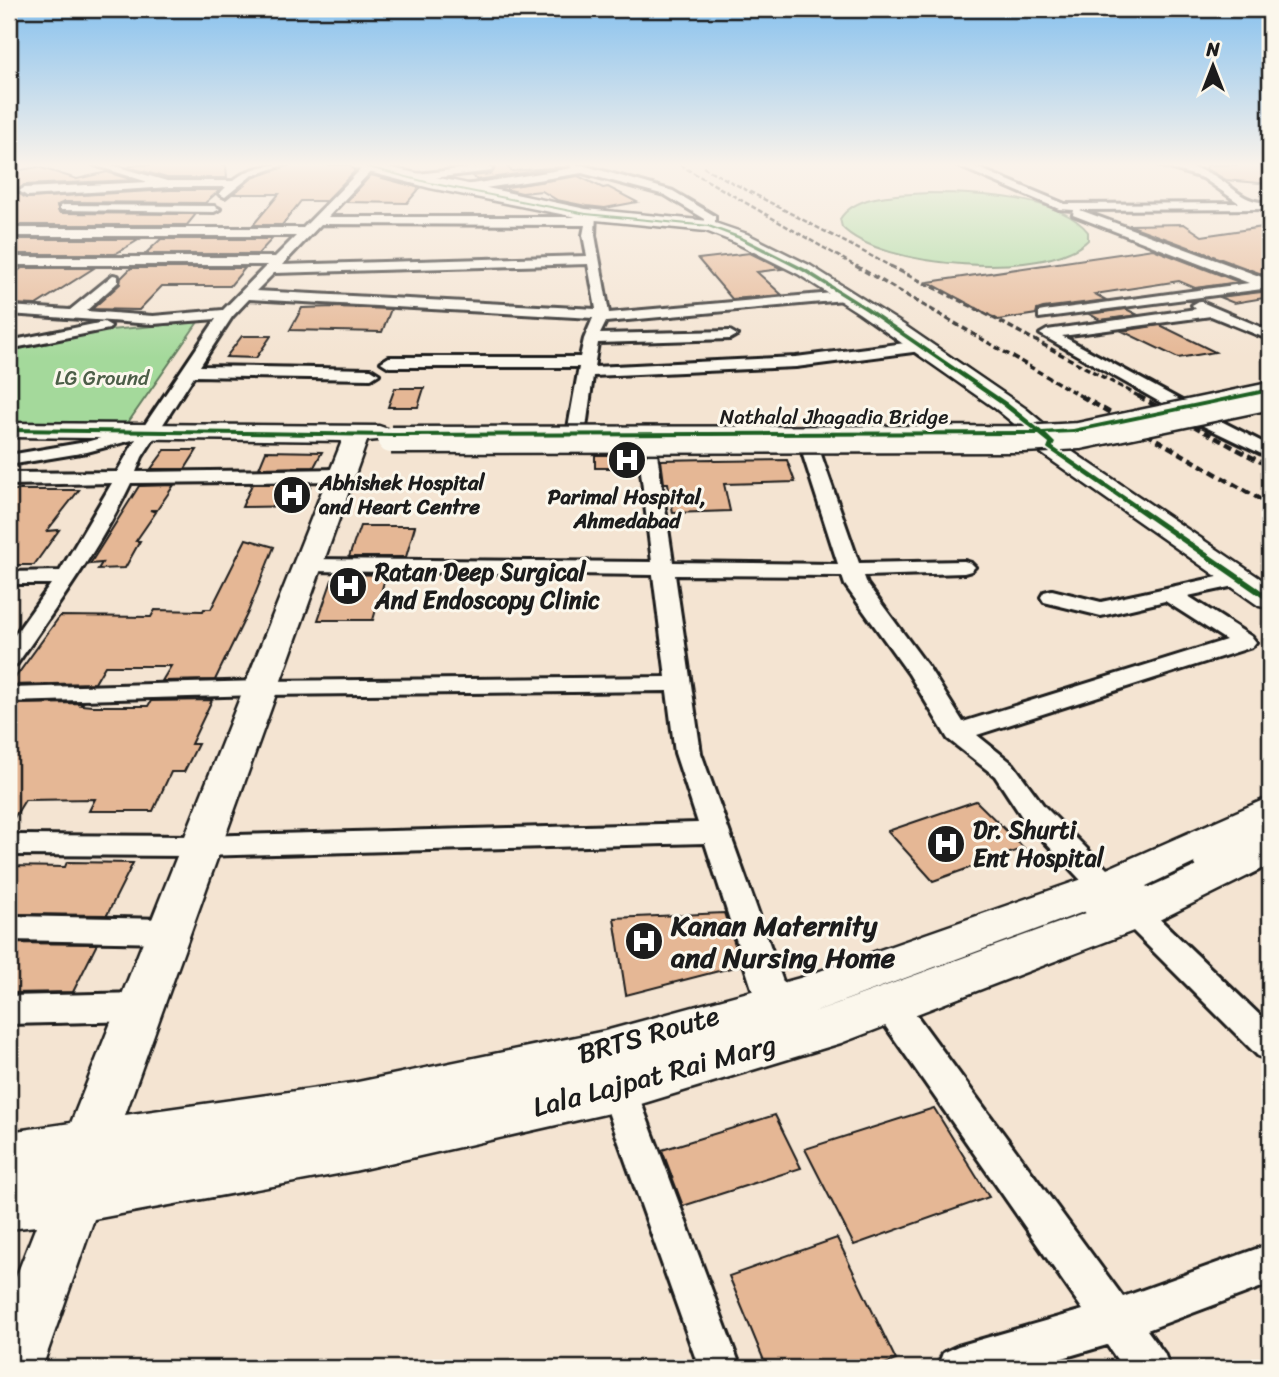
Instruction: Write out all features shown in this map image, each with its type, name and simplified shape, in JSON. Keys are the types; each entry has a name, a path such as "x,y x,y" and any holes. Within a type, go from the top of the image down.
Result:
{"street":[{"path":"9,659 66,577 124,479 133,457 227,314 307,229"},
{"path":"577,428 591,339 601,316 590,229"},
{"path":"718,229 813,275 921,346 1043,435 1066,447 1270,585"},
{"path":"1122,229 1269,285"},
{"path":"9,232 304,232"},
{"path":"9,261 403,267 507,260 594,260"},
{"path":"73,315 113,279"},
{"path":"1044,315 1269,285"},
{"path":"246,295 601,316 844,296"},
{"path":"1179,296 1213,311 1267,344"},
{"path":"9,310 153,320"},
{"path":"1213,311 1048,334 1270,453"},
{"path":"9,345 80,330 227,314"},
{"path":"591,339 730,335"},
{"path":"389,362 586,367 796,362 921,346"},
{"path":"188,371 371,374"},
{"name":"Nathalal Jhagadia Bridge","path":"368,444 1073,431 1270,390"},
{"name":"Nathalal Jhagadia Bridge","path":"368,444 1079,436 1270,396"},
{"path":"1202,418 1270,403"},
{"path":"9,479 124,479 368,444 413,428 1043,435"},
{"path":"9,430 152,430 404,447 809,446 1043,435"},
{"path":"9,460 87,447 152,430"},
{"path":"1043,435 1050,448 1270,599"},
{"path":"11,1368 168,931 307,565 368,444"},
{"path":"647,446 688,753 715,832 792,1010"},
{"path":"809,446 856,585 920,673 957,733 1004,770 1034,813 1270,1046"},
{"path":"307,565 663,566 850,570 964,567"},
{"path":"9,578 66,577"},
{"path":"1052,597 1101,609 1241,578"},
{"path":"957,733 1244,642 1169,594"},
{"path":"9,695 260,688 678,684"},
{"name":"Lala Lajpat Rai Marg","path":"9,1156 81,1170 354,1147 618,1089 824,1029 868,1003 1120,900 1270,811"},
{"path":"9,845 200,846 715,832"},
{"name":"Lala Lajpat Rai Marg","path":"9,1203 81,1170 353,1106 792,1010 804,996 1120,900 1270,848"},
{"path":"9,928 168,931"},
{"path":"868,1003 1116,1321 1149,1368"},
{"path":"9,1010 140,1007"},
{"path":"618,1089 720,1368"},
{"path":"958,1368 1116,1321 1270,1264"}],"lane":[{"path":"868,1003 1161,884 1270,831"},
{"name":"BRTS Route","path":"435,1111 611,1074 792,1010"}],"green space":[{"path":"845,229 1085,229 1088,232 1088,240 1067,253 1038,261 1002,265 926,260 891,252 862,241"},
{"name":"LG Ground","path":"198,322 127,424 9,424 9,348 99,331"}],"building":[{"path":"1141,229 1192,229 1202,236 1248,229 1270,229 1270,277"},
{"path":"9,239 140,239 115,254 9,254"},
{"path":"161,239 272,239 258,254 145,254"},
{"path":"1153,249 1239,282 1195,288 1179,281 1095,294 1106,300 1043,308 1037,310 1036,314 998,320 928,282"},
{"path":"750,253 782,269 757,272 782,295 732,299 698,259"},
{"path":"22,268 94,268 36,305 9,304 9,277"},
{"path":"131,268 245,268 230,286 162,286 139,310 92,309 120,284 121,278"},
{"path":"1270,291 1270,297 1234,303 1219,297"},
{"path":"302,308 391,309 382,332 290,330"},
{"path":"1126,309 1138,315 1100,320 1089,314"},
{"path":"1160,325 1215,352 1178,358 1122,331"},
{"path":"242,336 271,336 256,358 226,357"},
{"path":"395,388 424,388 418,407 388,407"},
{"path":"165,450 197,450 185,469 151,469"},
{"path":"266,451 322,452 314,467 259,468"},
{"path":"595,455 636,455 638,472 620,472 620,468 595,468"},
{"path":"661,460 787,460 795,482 724,484 730,511 673,513 668,483 664,483"},
{"path":"252,484 311,484 303,506 242,507"},
{"path":"174,485 157,510 150,510 156,512 136,541 140,541 125,568 98,569 102,563 90,564 139,486"},
{"path":"9,490 79,490 47,531 59,530 34,565 9,565"},
{"path":"360,526 415,526 406,557 349,557"},
{"path":"246,539 274,547 248,612 215,680 162,681 171,666 105,666 95,683 10,685 60,616 151,617 155,610 211,609"},
{"path":"343,574 386,575 373,620 318,620 332,580 341,579"},
{"path":"212,700 191,744 198,744 184,772 171,772 153,811 89,811 95,799 25,800 9,826 9,704 148,706 151,701"},
{"path":"976,801 1024,848 933,881 888,831"},
{"path":"67,862 133,863 107,915 9,914 9,866 65,867"},
{"path":"724,913 742,965 626,995 614,918"},
{"path":"9,943 97,944 73,992 9,993"},
{"path":"934,1108 989,1197 854,1245 805,1149"},
{"path":"775,1115 801,1168 683,1206 662,1150"},
{"path":"837,1238 896,1360 874,1368 767,1368 729,1276"}],"railway":[{"path":"792,229 859,268"},
{"path":"821,229 893,268"},
{"path":"856,266 1084,398"},
{"path":"893,268 975,308 1142,398"},
{"path":"1081,396 1270,505"},
{"path":"1138,396 1270,467"}],"cycle path":[{"path":"718,229 804,270 866,309 1016,413 1052,443 1050,448 1270,599"},
{"path":"9,430 393,435 1019,434 1073,431 1270,390"}],"place":[{"name":"Parimal Hospital, Ahmedabad","path":"627,460"},
{"name":"Abhishek Hospital and Heart Centre","path":"292,495"},
{"name":"Ratan Deep Surgical And Endoscopy Clinic","path":"348,586"},
{"name":"Dr. Shurti Ent Hospital","path":"946,844"},
{"name":"Kanan Maternity and Nursing Home","path":"644,941"}]}
